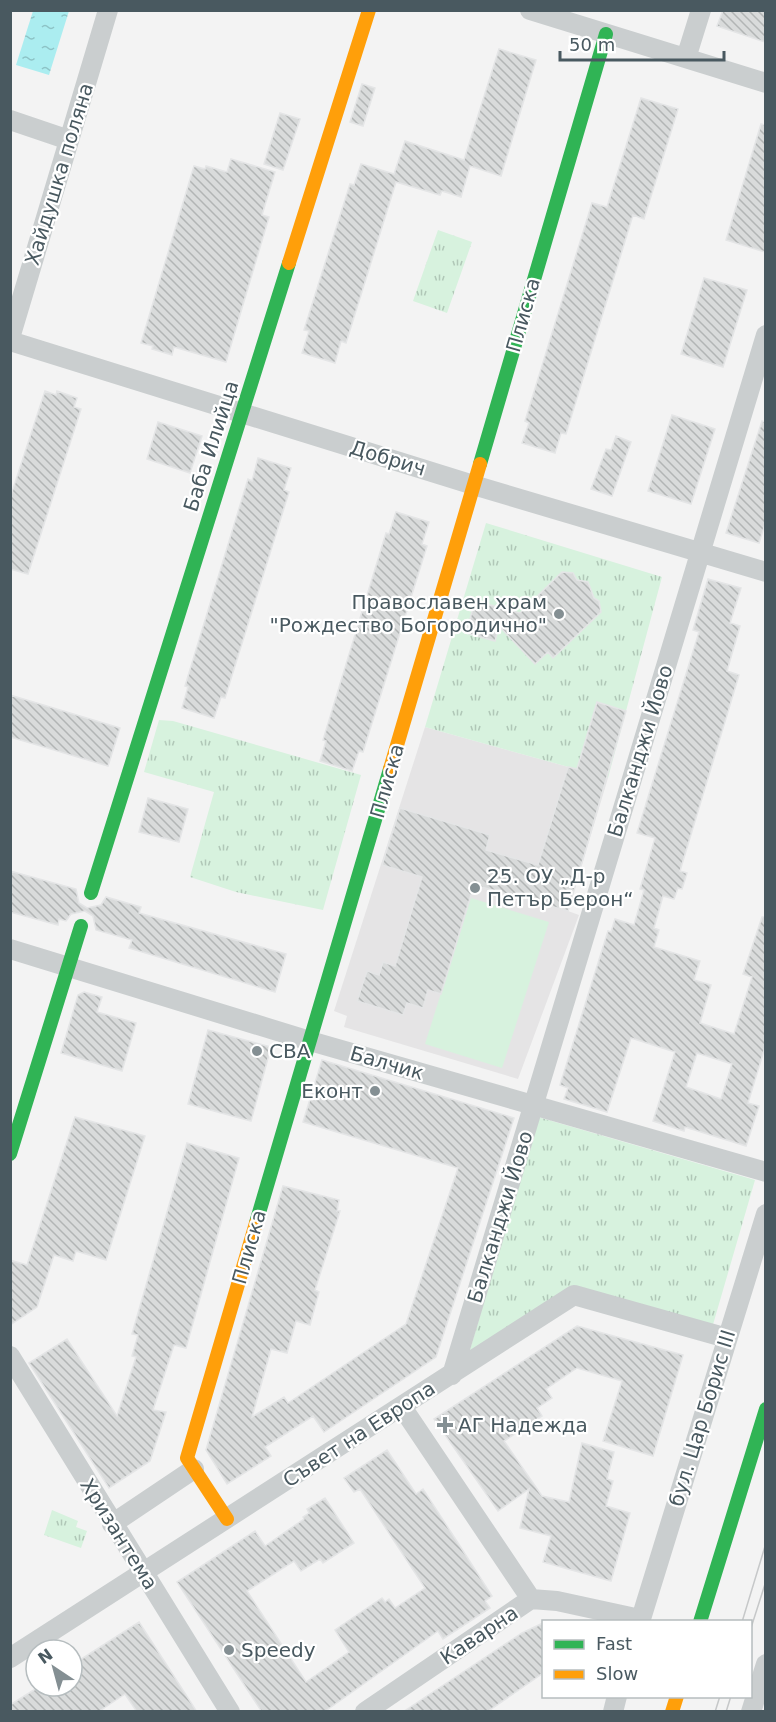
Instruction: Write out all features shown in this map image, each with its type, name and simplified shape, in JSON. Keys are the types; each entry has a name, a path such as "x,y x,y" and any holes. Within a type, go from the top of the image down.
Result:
{"street":[{"name":"Хайдушка поляна","path":"10,340 108,10"},
{"name":"Баба Илийца","path":"91,893 369,10"},
{"path":"530,10 765,83"},
{"path":"686,58 702,10"},
{"name":"Плиска","path":"227,1519 187,1458 606,34"},
{"path":"10,120 69,140"},
{"name":"Балканджи Йово","path":"452,1375 765,335"},
{"name":"Добрич","path":"10,340 473,485 765,572"},
{"path":"10,1154 81,926"},
{"name":"Балчик","path":"10,949 310,1041 765,1172"},
{"name":"бул. Цар Борис III","path":"640,1620 765,1215"},
{"name":"Съвет на Европа","path":"10,1658 574,1295 727,1338"},
{"name":"Хризантема","path":"10,1356 230,1712"},
{"path":"402,1407 531,1599"},
{"path":"701,1620 765,1409"},
{"path":"112,1524 194,1469"},
{"name":"Каварна","path":"365,1712 531,1599 557,1601 640,1620"},
{"path":"751,1712 765,1664"}],"shaded area":[{"name":"25. ОУ „Д-р Петър Берон“","path":"425,727 608,778 568,911 579,915 518,1079 344,1027 347,1016 334,1011"}],"green space":[{"path":"438,230 472,242 447,313 413,301"},
{"path":"486,523 662,577 608,778 425,727"},
{"path":"159,720 173,721 361,775 323,910 236,892 190,877 214,792 144,772"},
{"path":"471,898 549,922 502,1068 425,1044"},
{"path":"538,1117 755,1180 712,1328 572,1287 469,1353"},
{"path":"52,1510 78,1521 76,1527 87,1531 81,1548 44,1535"}],"water":[{"path":"33,11 69,11 49,75 16,65"}],"building":[{"path":"723,10 765,10 765,42 717,26"},
{"path":"499,49 536,60 501,176 470,166 461,197 442,191 440,195 396,182 346,343 341,341 335,363 302,353 309,331 304,330 350,184 354,185 361,164 394,174 405,141 464,160"},
{"path":"362,84 375,88 363,126 350,122"},
{"path":"641,98 678,109 644,219 633,215 566,434 561,433 555,453 522,443 529,423 525,421 592,203 607,207"},
{"path":"280,113 300,119 283,170 264,164"},
{"path":"761,124 765,125 765,252 726,240"},
{"path":"231,159 275,172 262,215 269,217 226,362 174,347 172,355 152,349 153,346 141,343 194,166 205,169 206,166 227,172"},
{"path":"704,278 747,290 723,367 681,354"},
{"path":"45,391 56,395 57,391 77,398 74,407 81,409 28,574 10,569 10,498"},
{"path":"672,415 715,429 691,504 648,491"},
{"path":"762,421 765,422 765,524 759,543 726,533"},
{"path":"158,422 202,436 190,473 147,459"},
{"path":"616,436 631,442 612,496 591,489 606,449 611,450"},
{"path":"258,458 291,468 284,490 289,492 225,698 221,697 214,718 182,708 188,687 185,686 248,479 252,481"},
{"path":"396,512 429,522 422,544 427,546 363,752 359,751 352,771 320,761 326,741 323,740 386,533 389,534"},
{"name":"Православен храм \"Рождество Богородично\"","path":"562,572 573,573 577,580 588,582 594,598 599,601 601,612 553,658 548,652 535,664 499,626 495,641 466,633 475,601 520,613"},
{"path":"708,579 741,588 730,623 740,626 727,671 739,675 680,871 687,873 682,889 678,888 674,899 663,896 654,928 659,930 654,947 700,961 694,980 711,985 700,1023 734,1034 752,977 743,974 762,917 765,917 765,1047 748,1103 759,1106 746,1146 685,1127 684,1131 653,1121 675,1052 631,1038 607,1112 564,1099 568,1088 560,1085 608,931 611,932 615,919 634,925 644,890 640,889 655,838 637,833 699,632 693,630","holes":["697,1053 732,1064 721,1099 686,1087"]},
{"path":"10,695 120,728 108,766 10,737"},
{"path":"597,702 626,711 568,911 474,885 441,994 428,990 423,1008 407,1003 403,1015 357,1001 367,971 379,975 383,962 395,966 422,877 382,865 400,808 490,835 486,850 538,865 568,767 577,769"},
{"path":"148,798 188,809 179,842 139,832"},
{"path":"10,871 76,889 79,903 87,908 101,905 106,897 141,907 139,913 286,954 275,992 129,948 132,940 96,930 93,916 85,911 71,914 66,921 59,919 58,925 10,912"},
{"path":"84,992 102,997 97,1012 136,1023 122,1071 61,1053 78,995"},
{"path":"208,1030 271,1047 251,1121 188,1104"},
{"path":"322,1060 514,1118 436,1357 324,1432 313,1416 265,1447 271,1456 227,1484 206,1450 283,1186 339,1200 337,1211 340,1211 315,1290 319,1292 310,1325 296,1321 287,1353 271,1349 252,1417 284,1397 288,1403 406,1324 458,1168 303,1122"},
{"path":"75,1117 145,1136 106,1260 76,1251 73,1261 54,1255 37,1307 10,1325 10,1260 27,1265"},
{"path":"187,1143 239,1158 186,1348 174,1345 153,1410 166,1412 150,1461 109,1488 29,1363 67,1339 117,1416 136,1357 132,1356 138,1335 132,1334"},
{"path":"577,1326 683,1355 653,1456 603,1441 622,1381 577,1368 546,1389 552,1398 537,1408 542,1416 504,1441 542,1496 569,1502 582,1443 614,1452 607,1479 613,1481 606,1506 630,1513 611,1581 543,1562 551,1536 520,1528 529,1489 498,1511 434,1419"},
{"path":"387,1450 416,1494 423,1489 492,1596 485,1601 490,1608 443,1639 438,1631 324,1712 262,1712 177,1582 255,1531 265,1546 304,1519 303,1517 309,1513 307,1509 325,1498 354,1543 323,1563 320,1559 301,1571 294,1561 247,1591 306,1682 349,1652 335,1630 382,1598 385,1602 389,1599 395,1608 425,1588 360,1489 354,1492 344,1478"},
{"path":"139,1622 197,1712 137,1712 125,1694 98,1712 10,1712 10,1705 24,1696 24,1698 84,1698 84,1657"},
{"path":"542,1623 542,1674 487,1712 403,1712 522,1633"}],"tram line":[{"path":"743,1620 766,1543"},
{"path":"752,1625 766,1581"},
{"path":"715,1712 719,1698"},
{"path":"726,1712 730,1698"}],"traffic: fast":[{"path":"480,464 606,34"},
{"path":"91,893 289,263"},
{"path":"256,1223 390,769"},
{"path":"10,1154 81,926"},
{"path":"701,1620 766,1409"}],"traffic: slow":[{"path":"289,263 369,10"},
{"path":"390,769 480,464"},
{"path":"227,1519 187,1458 256,1223"},
{"path":"672,1712 676,1698"}],"place":[{"name":"Православен храм \"Рождество Богородично\"","path":"559,614"},
{"name":"25. ОУ „Д-р Петър Берон“","path":"475,888"},
{"name":"CBA","path":"257,1051"},
{"name":"Еконт","path":"375,1091"},
{"name":"АГ Надежда","path":"445,1425"},
{"name":"Speedy","path":"229,1650"}]}
